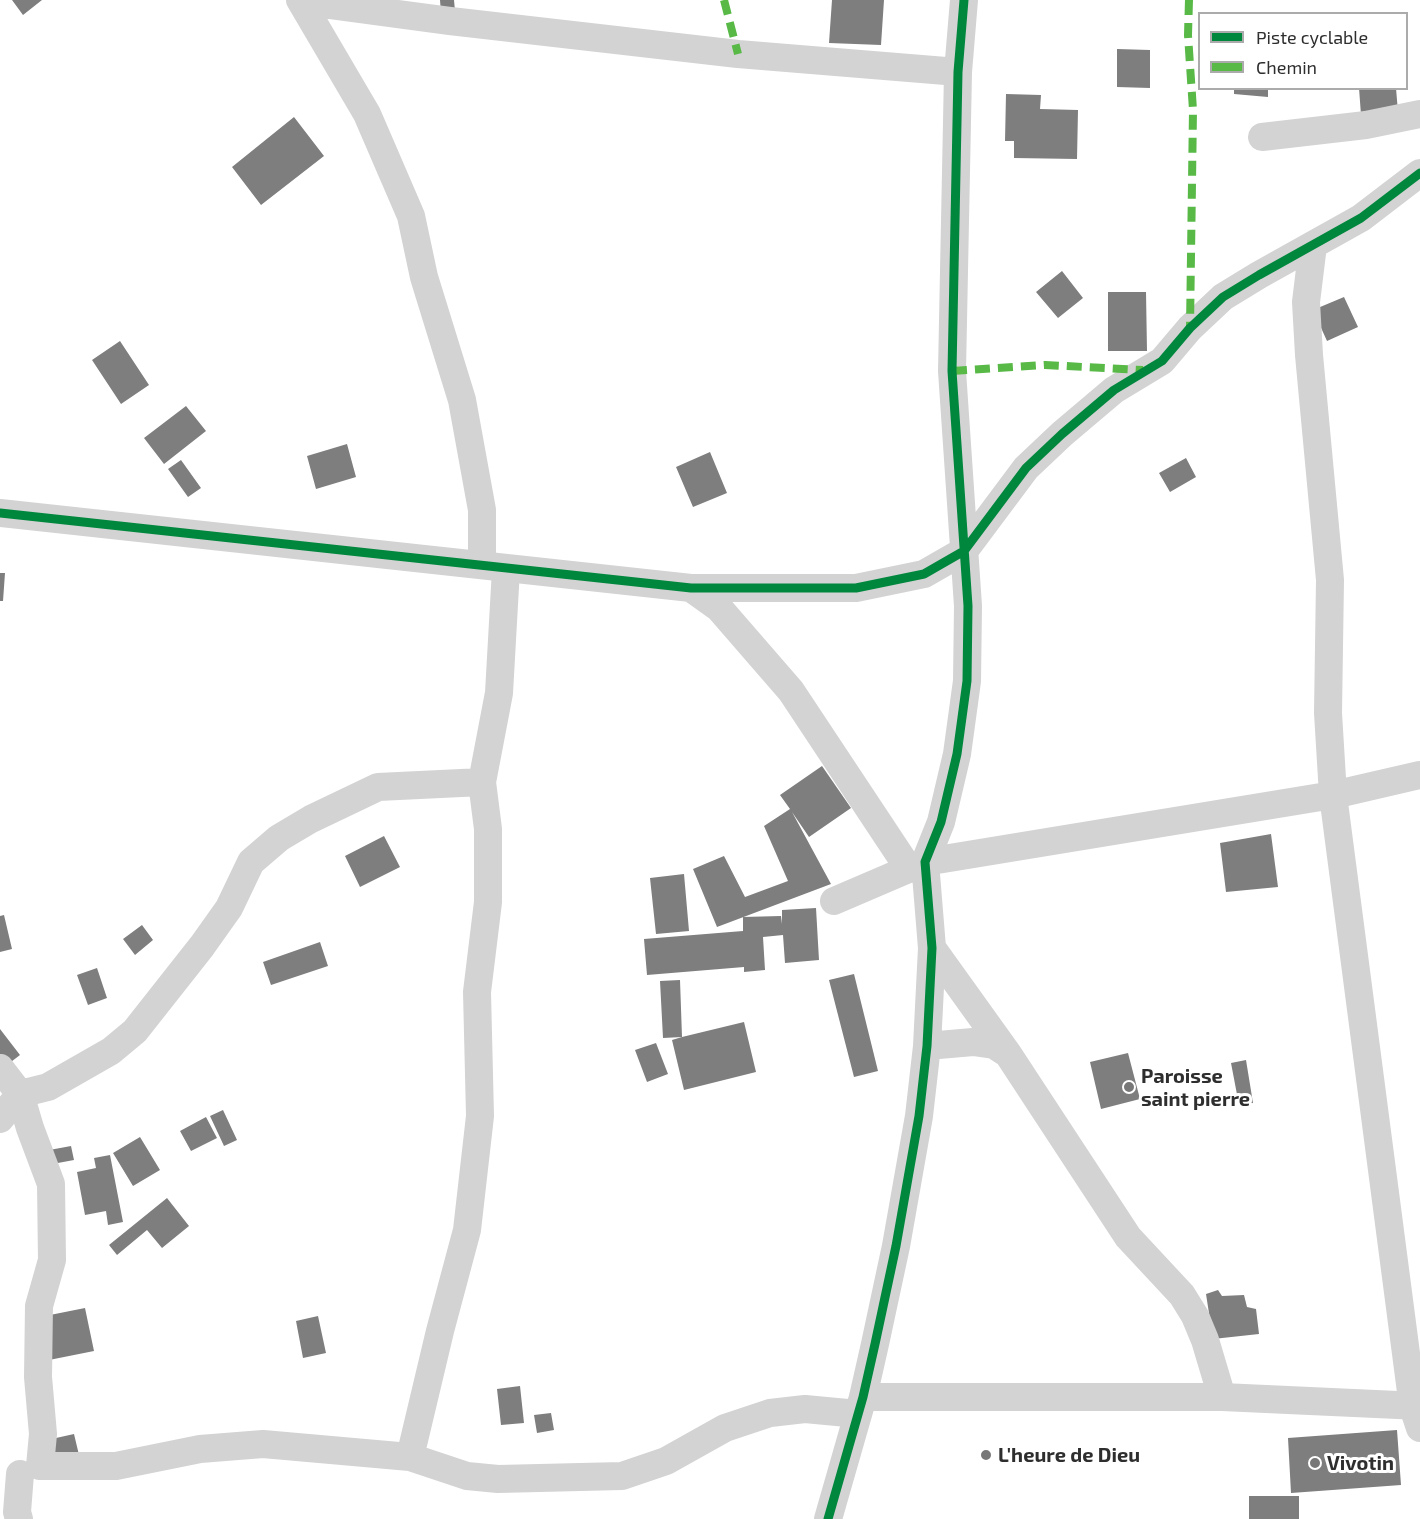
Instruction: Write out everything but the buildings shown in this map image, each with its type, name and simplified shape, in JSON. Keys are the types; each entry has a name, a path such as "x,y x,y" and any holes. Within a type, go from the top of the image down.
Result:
{"street":[{"path":"917,865 941,822 957,754 967,681 969,606 952,371 958,72 964,0"},
{"path":"301,1 450,21 738,54 958,72"},
{"path":"301,1 367,114 411,216 424,277 462,400 494,566 500,693 482,782 488,829 488,902 477,992 480,1116 467,1230 410,1457"},
{"path":"1262,137 1366,125 1420,114"},
{"path":"0,513 691,588 856,588 924,574 964,551 1026,468 1114,390 1162,361 1190,328 1223,297 1259,274 1361,218 1420,173"},
{"path":"20,1473 116,1466 200,1449 263,1444 410,1457 467,1476 498,1479 622,1476 666,1461 725,1428 770,1413 805,1408 1222,1397 1418,1414 1333,795 1328,713 1330,580 1306,302 1313,245"},
{"path":"691,588 719,608 791,691 917,865 932,948 927,1046 919,1116 896,1246 861,1406 828,1519"},
{"path":"834,901 917,865 1333,795 1420,775"},
{"path":"0,1119 20,1094 48,1087 111,1051 135,1031 229,908 251,862 279,838 311,819 378,787 482,782"},
{"path":"932,948 1008,1054 1128,1237 1182,1295 1195,1316 1205,1340 1222,1397"},
{"path":"927,1046 973,1042 994,1045 1008,1054"},
{"path":"0,1068 20,1094 51,1184 52,1260 39,1306 38,1377 44,1434 20,1473 17,1512 19,1519"}],"marked path":[{"path":"724,0 738,54"},
{"path":"1189,0 1188,35 1193,110 1190,328"},
{"path":"952,371 1045,365 1143,370"}],"cycle path":[{"path":"828,1519 863,1397 875,1344 896,1246 919,1116 927,1046 932,948 925,862 941,822 957,754 967,681 968,606 952,371 958,72 964,0"},
{"path":"0,513 691,588 856,588 924,574 964,551 1026,468 1114,390 1162,361 1190,328 1223,297 1361,218 1420,173"}],"place":[{"name":"Paroisse saint pierre","path":"1129,1087"},
{"name":"L'heure de Dieu","path":"986,1455"},
{"name":"Vivotin","path":"1315,1463"}]}
